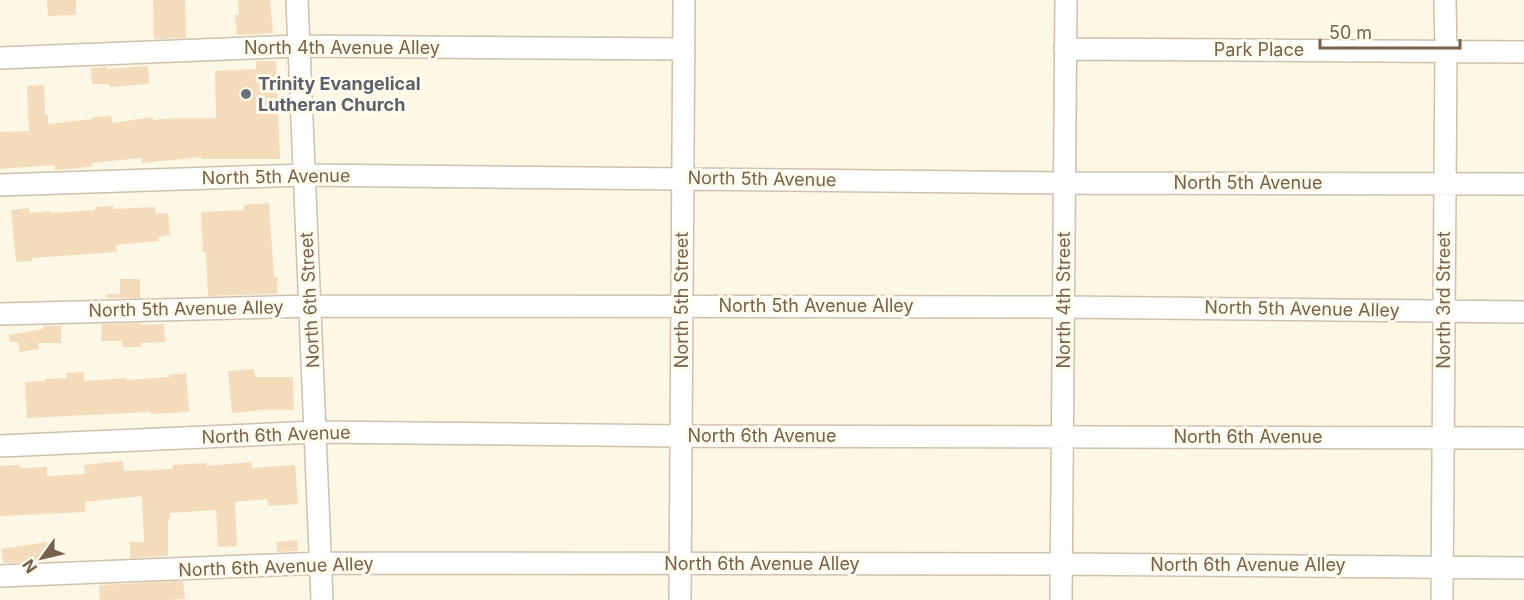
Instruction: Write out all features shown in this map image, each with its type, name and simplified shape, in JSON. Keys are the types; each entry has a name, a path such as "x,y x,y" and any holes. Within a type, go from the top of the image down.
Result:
{"street":[{"name":"North 6th Street","path":"297,0 322,600"},
{"name":"North 5th Street","path":"680,600 684,0"},
{"name":"North 4th Street","path":"1061,600 1066,0"},
{"name":"North 3rd Street","path":"1442,600 1445,0"},
{"name":"North 4th Avenue Alley","path":"0,58 299,46 684,49"},
{"name":"Park Place","path":"1065,50 1524,52"},
{"name":"North 5th Avenue","path":"0,185 304,175 1065,183 1524,184"},
{"name":"North 5th Avenue Alley","path":"0,314 310,306 1064,307 1524,312"},
{"name":"North 6th Avenue","path":"0,446 316,432 682,436 1524,438"},
{"name":"North 6th Avenue Alley","path":"0,576 321,564 1062,564 1524,568"}],"building":[{"path":"47,0 76,0 76,15 48,16"},
{"path":"153,0 185,0 186,38 154,39"},
{"path":"238,0 270,0 273,33 237,35 235,15 239,15"},
{"path":"256,61 276,61 280,159 201,159 201,157 142,163 141,158 92,163 93,166 72,169 55,170 54,165 0,169 0,132 29,131 27,86 44,85 45,115 48,115 48,124 111,116 112,123 153,117 153,120 216,118 215,71 256,69"},
{"path":"148,66 149,84 110,87 109,84 92,84 91,68"},
{"path":"269,203 274,277 278,277 277,294 208,296 201,212 244,210 244,205"},
{"path":"113,206 114,209 155,207 156,214 168,213 170,235 158,237 159,241 116,245 117,252 32,258 32,261 16,262 11,210 29,208 29,213 51,211 51,213 95,210 95,207"},
{"path":"120,279 140,279 140,298 107,298 107,294 120,294"},
{"path":"140,323 140,325 164,324 165,342 141,343 141,347 122,347 122,341 101,341 102,324"},
{"path":"43,326 61,326 61,343 38,343 39,349 20,352 18,342 10,342 9,335 43,329"},
{"path":"254,369 255,377 293,377 294,410 232,413 228,371"},
{"path":"84,372 84,381 170,377 169,375 186,373 189,412 27,418 25,382 67,378 66,373"},
{"path":"123,461 124,471 173,469 172,465 206,463 207,466 251,462 252,468 295,465 298,504 268,506 267,499 235,502 237,546 218,547 216,510 170,513 168,556 130,558 130,542 144,542 142,496 85,502 86,512 0,516 0,466 47,467 47,476 85,474 84,465"},
{"path":"297,540 298,551 277,552 276,542"},
{"path":"47,542 49,561 3,563 1,549"},
{"path":"183,581 185,599 100,600 99,585"}],"place":[{"name":"Trinity Evangelical Lutheran Church","path":"246,94"}]}
